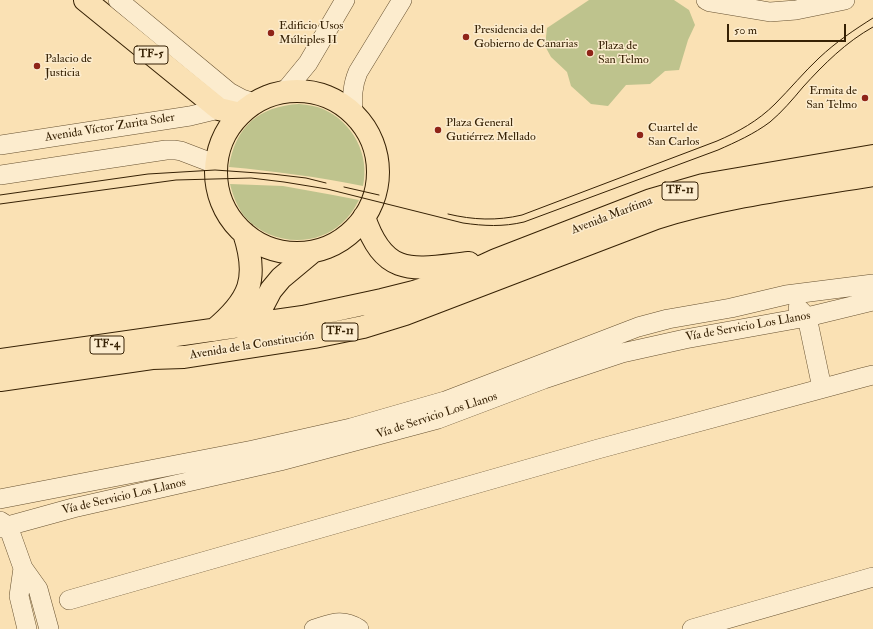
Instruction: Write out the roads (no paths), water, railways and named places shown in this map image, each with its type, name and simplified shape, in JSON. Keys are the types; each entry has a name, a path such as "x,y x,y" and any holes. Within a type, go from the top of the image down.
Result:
{"main road":[{"name":"TF-5","path":"85,0 219,110 247,109"},
{"path":"284,91 307,92 324,95 339,103 353,114 370,136 378,165 378,180 375,194 364,216 350,234 322,250 311,253 288,253 271,249 244,233 233,222 224,208 218,194 215,178 215,164 218,147 222,137 231,124 247,109 268,96 284,91"},
{"name":"Avenida Marítima","path":"496,260 651,200 682,190 703,185 873,156"},
{"name":"Avenida Marítima","path":"519,271 656,218 687,208 730,199 873,175"},
{"path":"364,216 369,231 379,248 390,260 403,266 417,269 496,260"},
{"path":"214,330 229,317 241,303 246,294 251,278 252,262 244,233"},
{"path":"152,358 177,347 233,339 242,334 260,311 271,290 280,278 311,253"},
{"name":"Avenida de la Constitución","path":"0,360 303,317 408,294 457,278 496,260"},
{"name":"Avenida de la Constitución","path":"0,380 152,358 184,357 233,350 314,337 363,327 405,314 519,271"}],"street":[{"path":"118,0 229,92 242,99 247,109"},
{"path":"284,91 308,63 345,0"},
{"path":"353,114 353,85 358,72 402,0"},
{"path":"706,0 710,2 736,3 770,12 796,10 845,0"},
{"name":"Avenida Víctor Zurita Soler","path":"0,145 190,116 219,110"},
{"path":"0,175 171,150 188,153 215,164"},
{"name":"Vía de Servicio Los Llanos","path":"0,499 253,450 351,428 425,407 638,327 672,318 731,308 786,295 873,284"},
{"path":"807,317 812,308 818,304 853,296 873,288"},
{"name":"Vía de Servicio Los Llanos","path":"3,525 287,459 408,427 444,416 544,379 622,353 686,339 807,317 873,301"},
{"path":"731,308 762,311 788,307 799,308 807,317 822,388"},
{"path":"69,600 598,449 822,388 873,376"},
{"path":"49,629 38,589 7,545 3,525 26,510 46,504 128,487 253,450"},
{"path":"23,568 19,596 27,629"},
{"path":"692,629 873,577"},
{"path":"314,629 340,622 355,626 359,629"}],"tram line":[{"path":"448,214 467,218 485,219 522,215 725,138 748,126 762,116 825,52 845,36 873,18"},
{"path":"0,204 176,180 251,178 327,189 463,223 494,226 516,224 718,150 751,134 770,122 779,114 811,78 836,54 854,39 873,27"},
{"path":"0,195 148,174 215,170 272,174 306,178 326,183"},
{"path":"344,187 379,195"}],"place":[{"name":"Edificio Usos Múltiples II","path":"271,33"},
{"name":"Presidencia del Gobierno de Canarias","path":"466,37"},
{"name":"Plaza de San Telmo","path":"590,53"},
{"name":"Palacio de Justicia","path":"37,66"},
{"name":"Ermita de San Telmo","path":"865,98"},
{"name":"Plaza General Gutiérrez Mellado","path":"438,130"},
{"name":"Cuartel de San Carlos","path":"640,135"}]}
